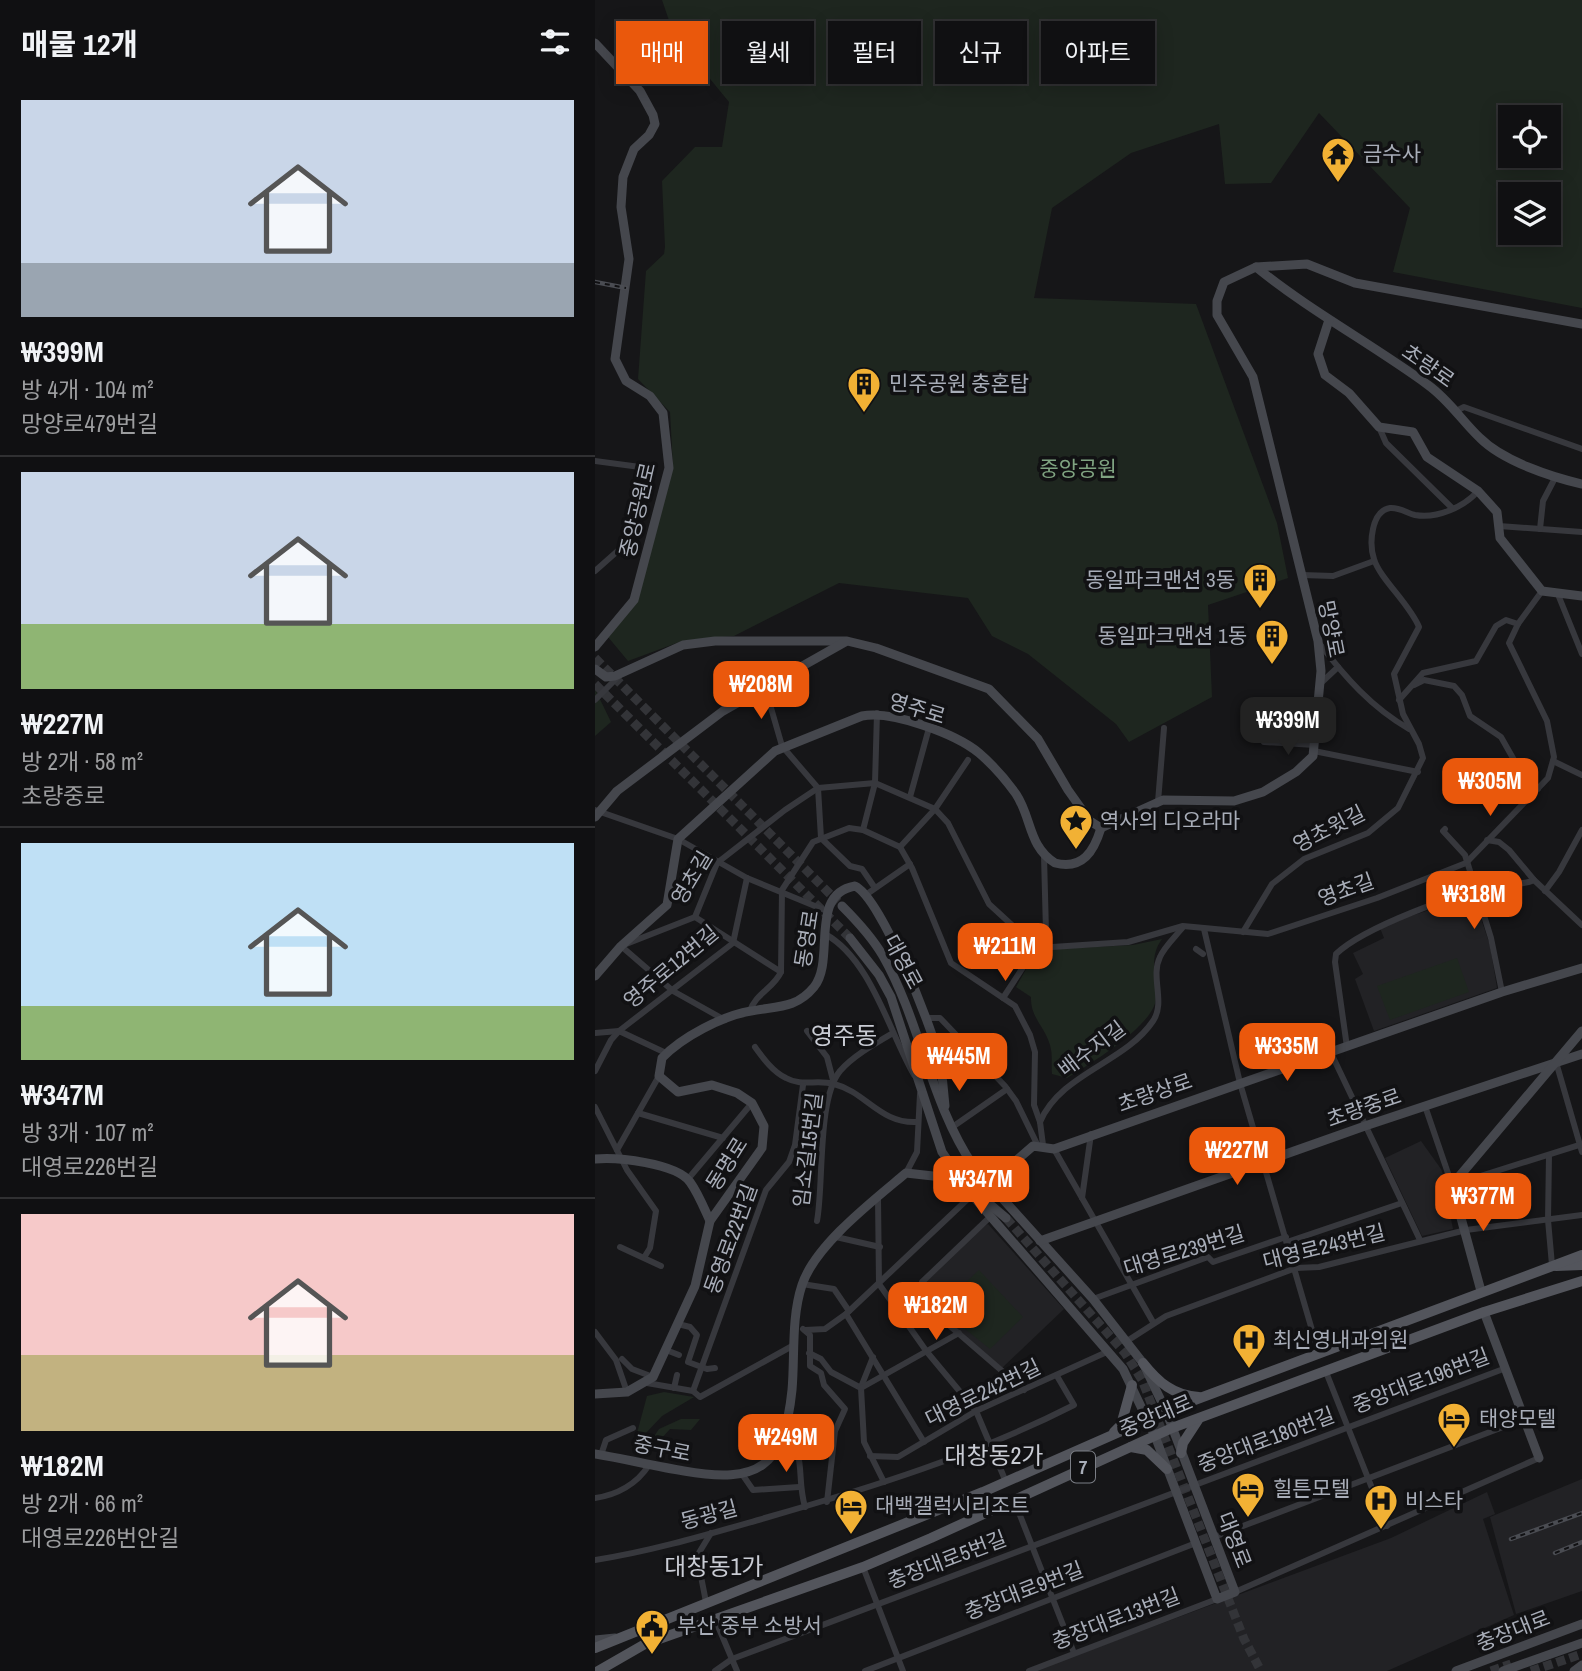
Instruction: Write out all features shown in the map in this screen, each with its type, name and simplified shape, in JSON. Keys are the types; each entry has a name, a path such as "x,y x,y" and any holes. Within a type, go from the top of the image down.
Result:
{"main road":[{"name":"중앙대로","path":"595,1648 1006,1482 1166,1411 1422,1318 1481,1291 1582,1255"},
{"name":"중앙대로","path":"1552,1265 1582,1265"},
{"name":"중앙대로","path":"598,1671 645,1644 863,1567 1172,1428 1484,1312 1582,1281"},
{"path":"1143,1363 1157,1381 1171,1390 1191,1397 1203,1397"},
{"path":"1112,1434 1121,1425 1132,1385"},
{"path":"1181,1453 1188,1434 1200,1418"},
{"path":"1131,1447 1147,1450 1167,1469"}],"street":[{"name":"중앙공원로","path":"595,43 640,91 655,124 649,135 634,149 623,177 621,207 629,259 615,359 626,382 650,396 663,413 669,468 634,600 595,647"},
{"name":"망양로","path":"1314,748 1320,685 1318,641 1253,377 1217,315 1217,301 1224,282 1256,267 1307,264 1355,283 1582,324"},
{"name":"초량로","path":"1256,267 1329,320 1427,384 1482,440 1555,478 1582,484"},
{"path":"1329,320 1318,354 1325,375 1349,393 1379,427 1386,443 1452,508"},
{"path":"1456,411 1464,407 1582,449"},
{"path":"1379,427 1413,432 1427,457 1478,491 1497,512 1500,538 1542,591 1582,596"},
{"path":"595,461 641,467 644,473 630,540 595,571"},
{"path":"1541,529 1543,501 1555,478"},
{"path":"1301,575 1333,576 1374,561 1376,518 1381,511 1392,508 1429,516 1439,515 1478,491"},
{"path":"1499,526 1582,532"},
{"name":"영초윗길","path":"1243,932 1272,884 1304,859 1368,833 1398,808 1423,758 1399,700 1394,674 1419,626 1413,613 1374,561"},
{"path":"1542,591 1518,624 1509,643 1547,721 1553,761 1582,775"},
{"path":"1557,592 1582,654"},
{"path":"1399,700 1423,673 1476,661 1496,626 1506,621 1518,624"},
{"path":"595,669 606,677 621,674 683,645 737,640 847,642 876,648 989,689 1038,739 1090,821 1101,828"},
{"path":"1318,641 1381,713 1410,730"},
{"path":"596,812 667,752 723,711 847,642"},
{"path":"1320,685 1327,674 1338,667"},
{"path":"595,700 621,674"},
{"path":"1414,685 1425,680 1454,686 1462,695 1470,716 1476,723 1501,737 1522,774 1538,789"},
{"path":"765,687 782,746 818,788 821,838 850,866 862,869 875,888"},
{"path":"863,830 875,783 877,713"},
{"name":"영주로","path":"678,839 782,746 840,723 877,713 929,728 960,741 991,764 1018,797 1030,834 1044,856"},
{"path":"910,797 929,728"},
{"path":"1158,802 1164,728"},
{"path":"1263,742 1314,748 1417,772"},
{"path":"1003,998 1046,932 1044,856 1066,866 1077,864 1088,856 1101,828 1158,802 1234,801 1263,792 1296,772 1313,756 1314,748"},
{"path":"900,847 935,809 968,760"},
{"name":"영초길","path":"1037,948 1128,942 1183,926 1268,934 1313,921 1466,863 1548,778 1553,761"},
{"path":"818,788 875,783 935,809 947,823 989,904 1037,948"},
{"name":"영초길","path":"621,946 695,917 717,863 818,788"},
{"path":"596,812 678,839 747,878 782,890 827,911"},
{"path":"750,1011 753,1002 778,980 781,972 782,890 813,842 849,828 863,830 900,847 911,864 951,964 1015,1006 1030,1035 1035,1052 1034,1105 1040,1122 1041,1146"},
{"path":"1445,829 1443,831 1465,855 1491,938 1502,992"},
{"path":"1545,891 1559,872 1582,830"},
{"path":"595,976 621,946 667,905 678,839"},
{"path":"1487,840 1499,842 1534,880 1582,925"},
{"path":"911,864 867,894 926,1018 941,1073 946,1117"},
{"name":"영주로12번길","path":"595,1071 619,1031 733,943 747,878"},
{"path":"1347,1047 1336,954 1385,923 1499,884 1526,884 1534,880"},
{"name":"동영로","path":"667,1053 678,1044 725,1020 750,1011 795,1005 814,988 822,975 827,911 849,887 855,886 867,894"},
{"name":"대영로","path":"842,906 871,938 888,965 914,1025 950,1128 974,1167 1093,1299 1143,1363 1166,1411 1235,1592 1217,1599 1155,1436 1132,1385 1109,1350 972,1195 941,1152 891,997 879,975 850,938"},
{"path":"695,917 781,972"},
{"name":"배수지길","path":"1040,1122 1051,1105 1082,1076 1140,1036 1155,1019 1159,1004 1159,957 1183,926"},
{"path":"1204,929 1240,1083 1319,1354"},
{"path":"799,1487 753,1490 742,1474 759,1468 775,1450 786,1431 794,1327 802,1284 813,1262 836,1237 906,1173 917,1152 921,1086 864,975 834,939 825,934"},
{"path":"621,946 673,990 725,1020"},
{"path":"1196,949 1203,954"},
{"name":"초량상로","path":"1054,1149 1502,992 1582,968"},
{"path":"926,1018 940,1018 1007,1088 1041,1146"},
{"path":"595,1033 619,1031 667,1053 659,1066 659,1076 617,1150"},
{"path":"807,1031 827,1057 834,1084"},
{"path":"1452,1185 1582,1031"},
{"path":"834,1084 840,1072 893,1032"},
{"path":"755,1046 785,1078 803,1085 814,1082 834,1084 888,1118 917,1122"},
{"path":"1331,1053 1420,1240"},
{"name":"초량중로","path":"1040,1241 1365,1126 1582,1054"},
{"path":"1452,1185 1581,1147 1556,1062"},
{"path":"932,1080 937,1085 941,1073"},
{"path":"659,1076 678,1092 712,1085 737,1093 752,1103 688,1179"},
{"name":"임소길15번길","path":"817,1221 822,1196 822,1152 834,1084"},
{"name":"동영로22번길","path":"693,1391 766,1190 789,1162 795,1145 803,1085"},
{"path":"950,1128 1007,1088"},
{"name":"동명로","path":"710,1221 762,1148 764,1126 752,1103"},
{"path":"1425,1106 1467,1230 1481,1291"},
{"path":"595,1107 622,1159 656,1211 650,1248 645,1256"},
{"path":"638,1113 723,1138"},
{"path":"1082,1199 1091,1134"},
{"path":"989,1184 1033,1146 1054,1149 1153,1322"},
{"path":"1549,1155 1548,1220 1552,1265"},
{"path":"595,1159 622,1159 668,1169 688,1179 710,1221 701,1268 678,1324 650,1380 627,1392 595,1394"},
{"path":"906,1173 960,1179 1006,1218 974,1167"},
{"path":"794,1327 805,1330 825,1329 848,1313 972,1195"},
{"path":"878,1198 879,1284 927,1352 976,1411 1006,1482"},
{"name":"대영로239번길","path":"1093,1299 1208,1258 1213,1262 1402,1203"},
{"name":"대영로243번길","path":"1127,1341 1153,1322 1296,1268 1319,1267 1467,1230 1582,1215"},
{"path":"991,1216 943,1258 921,1286 921,1301 1024,1390"},
{"path":"836,1237 880,1247"},
{"path":"620,1247 645,1256 661,1266"},
{"path":"802,1284 834,1289 924,1442"},
{"name":"중앙대로196번길","path":"1387,1526 1539,1458 1484,1312"},
{"path":"678,1324 690,1327 697,1335 688,1362 715,1368"},
{"path":"805,1330 810,1335 810,1367 821,1373 824,1385 845,1409"},
{"path":"595,1332 619,1360 650,1380 693,1391 701,1396 794,1345"},
{"path":"860,1388 959,1333"},
{"path":"666,1350 679,1355"},
{"name":"대영로242번길","path":"870,1456 898,1457 976,1411 1109,1350"},
{"path":"810,1353 821,1359 831,1372 860,1388"},
{"path":"873,1357 860,1388 864,1442 884,1482"},
{"path":"619,1360 627,1392"},
{"name":"중앙대로196번길","path":"1349,1427 1506,1368"},
{"name":"중앙대로180번길","path":"1326,1372 1387,1526"},
{"path":"674,1388 677,1375"},
{"name":"동광길","path":"595,1560 641,1552 827,1502 1030,1427 1074,1405 1057,1376"},
{"path":"827,1502 835,1431 845,1409 862,1401"},
{"path":"1214,1537 1524,1419"},
{"path":"598,1455 606,1440 633,1427"},
{"name":"중앙대로180번길","path":"1194,1485 1349,1427"},
{"path":"786,1431 800,1452 799,1487 805,1507"},
{"name":"중구로","path":"598,1455 719,1478 742,1474"},
{"path":"595,1499 622,1490 642,1476 649,1465"},
{"name":"충장대로5번길","path":"715,1671 732,1659 1194,1485"},
{"path":"1014,1500 1074,1653"},
{"path":"1235,1592 1387,1526"},
{"path":"706,1602 697,1556 711,1533"},
{"name":"충장대로9번길","path":"865,1671 1196,1544"},
{"path":"863,1567 903,1671"},
{"name":"충장대로13번길","path":"1028,1671 1217,1599"},
{"path":"715,1619 737,1671"},
{"name":"충장대로","path":"1456,1671 1582,1624"},
{"path":"595,1640 617,1638"},
{"path":"1503,1671 1582,1643"},
{"path":"1574,1671 1582,1665"}],"shaded area":[{"path":"1473,896 1490,945 1497,988 1374,1031 1355,979 1363,974 1353,953 1384,938 1380,928 1386,924"},
{"path":"1421,1141 1441,1169 1450,1194 1448,1204 1453,1229 1422,1236 1385,1158"},
{"path":"988,1224 1064,1309 1002,1368 923,1302 922,1283 979,1229"},
{"path":"1582,1479 1582,1591 1516,1614 1490,1517"},
{"path":"1487,1492 1495,1514 1483,1519 1514,1615 1387,1671 1034,1671 1391,1538"}],"green space":[{"name":"중앙공원","path":"662,0 1582,0 1582,308 1393,272 1410,208 1319,113 1271,183 1225,184 1219,124 1131,153 1052,208 1034,298 1196,304 1277,523 1288,578 1208,605 1212,697 1129,742 1116,724 1028,654 992,636 968,598 839,583 734,636 682,641 628,661 608,637 639,596 673,467 670,412 638,379 646,271 664,254 665,247 662,181 695,147 722,147 729,102 708,76 708,21 669,21"},
{"path":"595,689 611,722 595,736"},
{"path":"1162,939 1154,960 1156,998 1153,1009 1145,1020 1120,1043 1067,1078 1052,1074 1050,1045 1035,1016 1031,997 1016,987 1037,950 1133,945"},
{"path":"1457,958 1469,992 1390,1020 1377,986"},
{"path":"979,1270 1023,1317 990,1349 939,1308"},
{"path":"664,1392 694,1397 662,1416 644,1435 637,1433 647,1396"},
{"path":"681,1419 700,1419 691,1430 670,1429 659,1441 653,1438 659,1429"}],"tunnel":[{"path":"595,658 838,902"},
{"path":"595,684 850,938"},
{"path":"1006,1218 1125,1353 1142,1380 1244,1639 1261,1671"},
{"path":"1531,1671 1582,1654"},
{"path":"1491,1671 1511,1664"}],"railway":[{"path":"595,282 626,288"},
{"path":"1511,1539 1582,1513"},
{"path":"1555,1553 1582,1542"}],"place":[{"name":"금수사","path":"1338,184"},
{"name":"민주공원 충혼탑","path":"864,414"},
{"name":"동일파크맨션 3동","path":"1260,610"},
{"name":"동일파크맨션 1동","path":"1272,666"},
{"name":"역사의 디오라마","path":"1076,851"},
{"name":"최신영내과의원","path":"1249,1370"},
{"name":"태양모텔","path":"1454,1449"},
{"name":"힐튼모텔","path":"1248,1519"},
{"name":"비스타","path":"1381,1531"},
{"name":"대백갤럭시리조트","path":"851,1536"},
{"name":"부산 중부 소방서","path":"652,1656"}],"district":[{"name":"영주동","path":"844,1036"},
{"name":"대창동2가","path":"994,1456"},
{"name":"대창동1가","path":"714,1567"}]}
